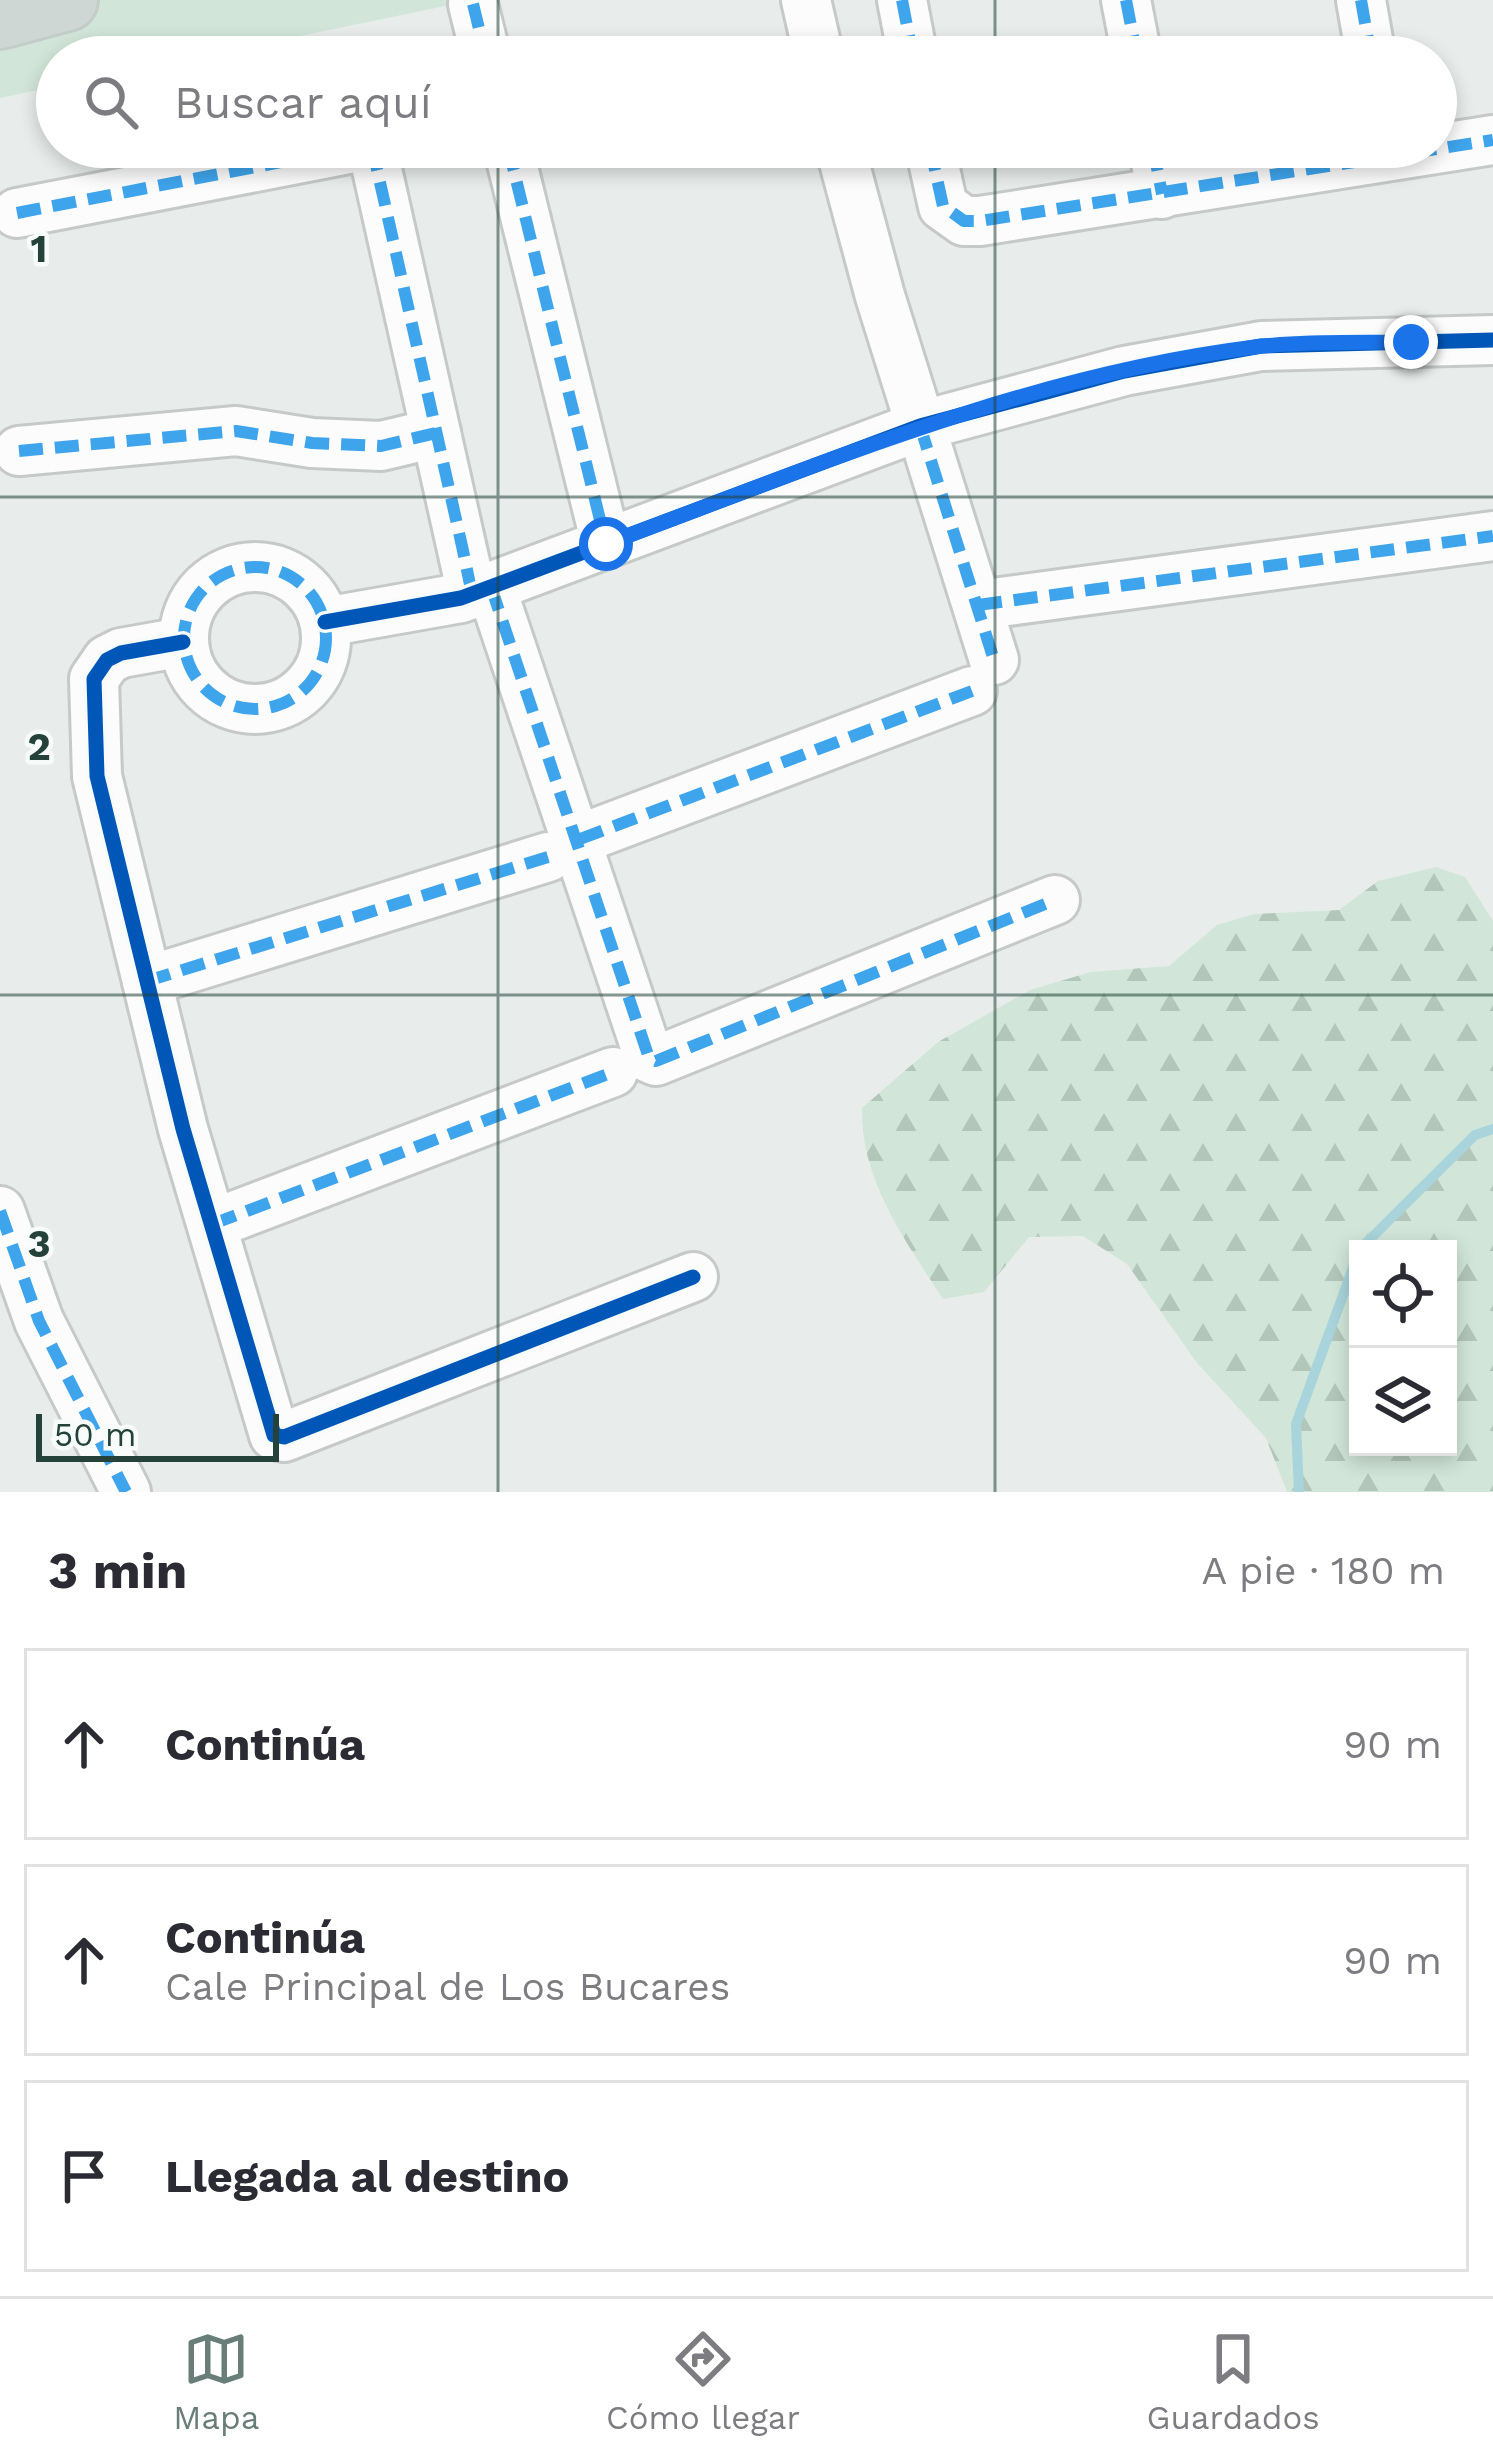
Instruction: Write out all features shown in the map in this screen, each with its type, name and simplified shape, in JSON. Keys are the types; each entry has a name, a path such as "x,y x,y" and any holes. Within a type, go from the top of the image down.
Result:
{"main road":[{"path":"0,18 67,0"}],"street":[{"path":"806,0 814,36"},
{"path":"902,0 909,36"},
{"path":"1126,0 1133,36"},
{"path":"1361,0 1367,36"},
{"path":"472,4 480,36"},
{"path":"1457,144 1493,140"},
{"path":"16,213 250,168"},
{"path":"377,168 436,433 482,591 564,848 646,1050 656,1061 1055,900"},
{"path":"513,168 606,544"},
{"path":"147,980 564,848 983,676 978,605 920,426 846,168"},
{"path":"935,168 943,206 964,221 980,221 1304,168"},
{"path":"1157,168 1162,194"},
{"path":"325,622 482,591 920,426 1124,370 1261,346 1493,340"},
{"path":"19,451 236,431 312,443 381,446 436,433"},
{"path":"978,605 1493,536"},
{"path":"259,566 301,583 325,622 321,667 308,686 268,708 244,709 211,694 188,666 182,642 196,596 214,579 236,569 259,566"},
{"path":"182,642 107,660 94,679 91,702 97,776 268,1427 284,1437 693,1276"},
{"path":"213,1224 614,1072"},
{"path":"0,1211 39,1321 126,1492"}],"green space":[{"path":"67,0 449,0 450,5 300,36 36,36 36,90 0,98 0,18"},
{"path":"1436,867 1465,877 1493,921 1493,1492 1287,1492 1266,1438 1197,1363 1127,1264 1083,1236 1029,1237 984,1292 943,1299 888,1209 869,1160 862,1108 938,1042 1030,990 1091,972 1169,966 1217,925 1254,914 1339,910 1378,881"}],"waterway":[{"path":"1369,1240 1475,1135 1493,1129"},
{"path":"1299,1492 1296,1424 1349,1279"}],"marked path":[{"path":"902,0 909,36"},
{"path":"1126,0 1133,36"},
{"path":"1361,0 1367,36"},
{"path":"473,4 481,36"},
{"path":"1457,146 1493,140"},
{"path":"17,213 250,168"},
{"path":"377,168 462,546 472,594 466,596"},
{"path":"513,168 606,544"},
{"path":"935,168 943,206 964,221 1316,168"},
{"path":"1157,168 1162,194"},
{"path":"920,426 994,660"},
{"path":"19,451 236,431 312,443 381,446 436,433"},
{"path":"978,605 1493,536"},
{"path":"255,567 282,572 305,588 321,611 326,638 321,665 305,688 282,704 255,709 228,704 205,688 189,665 184,638 189,611 205,588 228,572 255,567"},
{"path":"491,587 649,1058 656,1061 1055,900"},
{"path":"580,839 972,691"},
{"path":"147,981 548,857"},
{"path":"213,1224 613,1072"},
{"path":"0,1211 39,1321 126,1492"}],"cycle path":[{"path":"325,622 461,598 920,426 1124,371 1261,346 1493,340"},
{"path":"183,642 121,653 107,660 94,679 97,776 183,1129 274,1435 284,1437 693,1277"}],"route":[{"path":"606,544 920,426 1124,370 1261,346 1411,342"}]}
